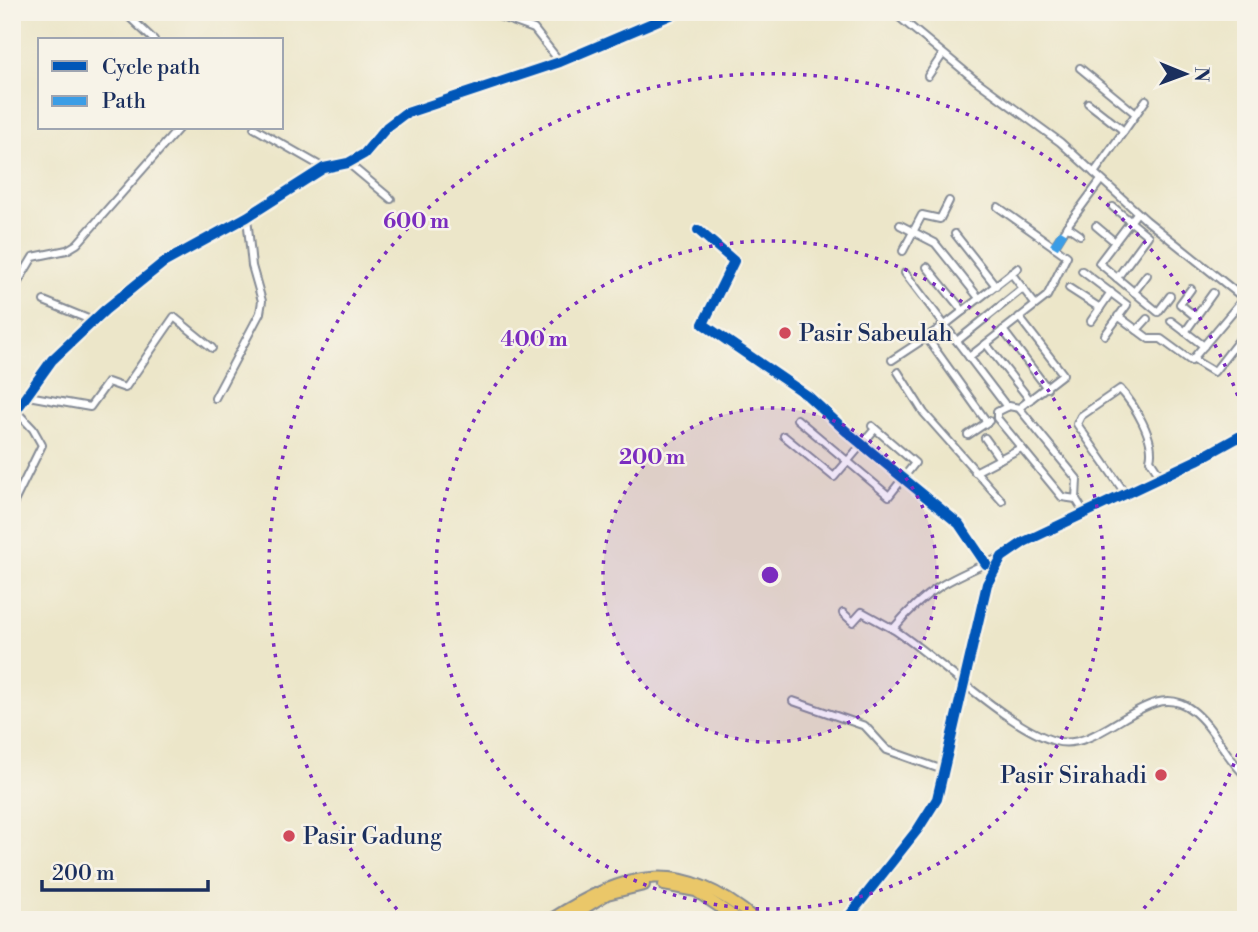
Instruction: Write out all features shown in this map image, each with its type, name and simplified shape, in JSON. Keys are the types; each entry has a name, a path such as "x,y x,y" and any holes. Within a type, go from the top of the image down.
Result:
{"highway":[{"path":"550,920 605,887 621,882 660,878 699,884 734,901 756,920"},
{"path":"565,920 607,894 640,885 659,884 696,891 739,920"}],"street":[{"path":"124,12 152,38"},
{"path":"488,12 534,29 560,62"},
{"path":"12,506 42,445 29,424 14,414 52,360 93,321 163,263 247,217 324,168 348,163 364,154 387,127 404,114 560,62 678,12"},
{"path":"893,12 943,54 1060,142 1137,213 1245,299 1194,360 1188,361 1161,339 1152,340 1118,316"},
{"path":"928,76 943,54"},
{"path":"1080,68 1136,114"},
{"path":"1094,173 1146,100"},
{"path":"1088,103 1124,131"},
{"path":"12,292 33,257 67,250 78,244 177,130"},
{"path":"258,130 324,168"},
{"path":"348,163 391,199"},
{"path":"1054,247 1101,180"},
{"path":"903,251 922,215 941,218 949,201"},
{"path":"970,357 1050,291 1067,256 998,207"},
{"path":"1113,207 1147,236 1117,278"},
{"path":"1137,213 1099,264 1158,312 1170,296"},
{"path":"215,398 260,313 262,301 252,266 247,217"},
{"path":"900,225 935,243 979,299"},
{"path":"1067,226 1080,235"},
{"path":"1096,226 1115,242"},
{"path":"698,230 734,261 704,324 808,396 959,524 986,564"},
{"path":"955,234 996,286"},
{"path":"927,267 963,312"},
{"path":"892,360 963,312 1018,268"},
{"path":"1082,271 1127,305 1105,335"},
{"path":"905,273 1007,407"},
{"path":"1011,273 1035,304"},
{"path":"1134,292 1147,275"},
{"path":"957,341 1023,288"},
{"path":"1069,288 1100,308"},
{"path":"1191,289 1180,304 1196,317"},
{"path":"1091,321 1111,292"},
{"path":"1185,332 1213,293"},
{"path":"44,301 93,321"},
{"path":"28,396 89,408 108,382 125,388 174,317 212,348"},
{"path":"968,435 1007,407 1019,408 1063,374 1020,317"},
{"path":"1137,330 1147,319"},
{"path":"1171,321 1205,346"},
{"path":"1003,330 1047,388"},
{"path":"1194,360 1214,372 1246,331"},
{"path":"927,338 987,422"},
{"path":"986,344 1030,400"},
{"path":"898,372 924,412 1002,501"},
{"path":"1125,493 1077,424 1081,416 1119,390 1129,400 1152,448 1151,463 1161,477"},
{"path":"13,398 22,403"},
{"path":"1019,408 1077,479 1076,499 1084,512"},
{"path":"996,416 1062,498 1076,499"},
{"path":"784,436 834,477 848,461 862,444 874,427 915,463 889,496 848,461 797,419"},
{"path":"893,629 915,603 940,584 1002,557 1084,512 1161,477 1246,433"},
{"path":"985,438 1000,459"},
{"path":"975,472 1021,448"},
{"path":"846,920 919,828 937,799 987,584 1002,557"},
{"path":"843,613 853,621 862,612 893,629 1020,723 1057,741 1088,739 1132,712 1161,702 1181,702 1202,719 1246,776"},
{"path":"793,701 865,726 887,750 943,771"}],"marked path":[{"path":"1054,247 1067,226"}],"cycle path":[{"path":"12,416 52,360 105,310 163,263 247,217 324,168 348,163 364,154 387,127 404,114 560,62 678,12"},
{"path":"698,230 734,261 703,324 808,396 847,432 959,524 986,564"},
{"path":"846,920 918,829 937,799 987,584 1002,557 1024,542 1197,460 1246,433"}],"place":[{"name":"Pasir Sabeulah","path":"785,333"},
{"name":"Pasir Sirahadi","path":"1161,775"},
{"name":"Pasir Gadung","path":"289,836"}]}
